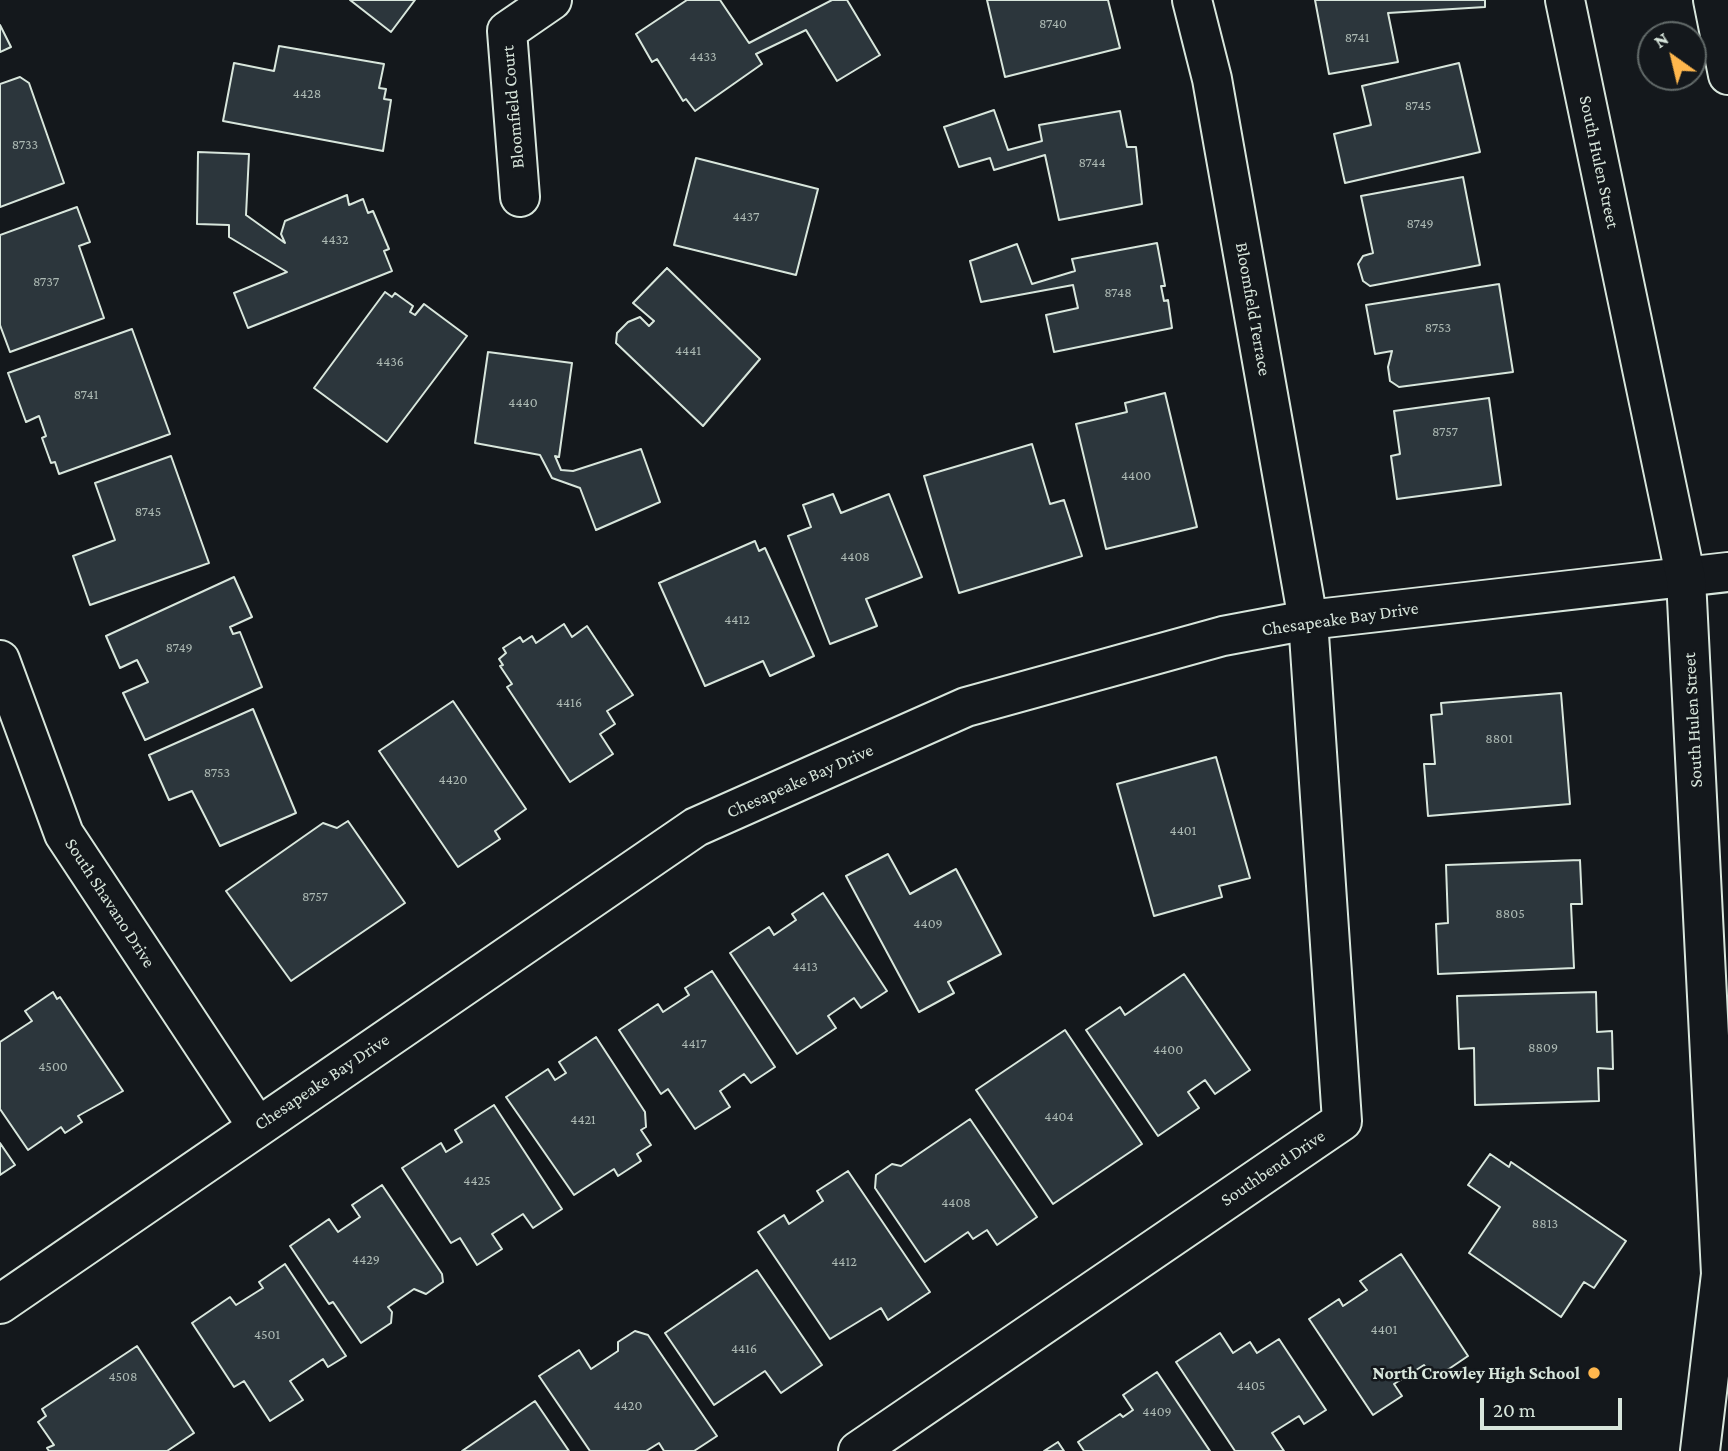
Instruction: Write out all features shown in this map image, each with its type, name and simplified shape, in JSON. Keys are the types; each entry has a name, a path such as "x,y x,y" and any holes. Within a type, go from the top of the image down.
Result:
{"street":[{"name":"Bloomfield Court","path":"520,197 506,31 552,0"},
{"name":"Bloomfield Terrace","path":"1192,0 1212,79 1308,620"},
{"name":"South Hulen Street","path":"1565,0 1686,579 1721,1274 1700,1451"},
{"path":"1713,0 1728,75"},
{"name":"Chesapeake Bay Drive","path":"0,1304 696,827 966,707 1223,636 1308,620 1686,579 1728,572"},
{"name":"Southbend Drive","path":"858,1451 1342,1121 1308,620"},
{"name":"South Shavano Drive","path":"0,660 64,834 257,1126"}],"building":[{"path":"350,0 415,0 391,32"},
{"path":"687,0 720,0 749,43 832,0 847,0 880,55 837,81 806,30 756,54 762,64 695,111 686,99 683,101 657,59 652,62 636,34"},
{"path":"987,0 1108,0 1120,48 1005,77"},
{"path":"1315,0 1485,0 1485,7 1388,13 1398,62 1329,74"},
{"path":"0,25 11,47 0,52"},
{"path":"279,46 384,64 379,88 386,89 384,99 391,100 383,151 223,121 234,63 274,71"},
{"path":"1459,63 1480,152 1345,183 1334,134 1371,125 1362,86"},
{"path":"20,77 29,83 64,183 0,207 0,84"},
{"path":"994,110 1008,150 1042,141 1039,125 1120,111 1127,147 1136,147 1142,204 1059,220 1045,155 994,170 990,158 959,167 944,127"},
{"path":"198,152 249,154 246,215 285,243 281,234 285,221 347,195 349,205 363,199 368,213 373,211 389,249 384,251 392,271 248,328 234,293 287,272 229,237 229,225 197,224"},
{"path":"696,158 818,189 796,275 674,245"},
{"path":"1463,177 1480,265 1370,286 1363,281 1358,264 1363,256 1373,253 1361,196"},
{"path":"77,207 90,242 79,246 104,318 10,352 0,325 0,235"},
{"path":"1157,243 1165,286 1161,286 1164,301 1168,300 1172,328 1054,352 1046,315 1078,308 1073,285 981,302 970,261 1017,244 1032,284 1075,271 1072,259"},
{"path":"667,268 760,359 703,426 616,343 617,333 628,322 640,317 649,326 654,321 633,303"},
{"path":"1499,284 1513,372 1399,387 1390,381 1388,367 1392,351 1375,354 1366,305"},
{"path":"385,292 392,297 395,293 413,306 410,312 415,315 424,304 467,336 387,442 314,388"},
{"path":"132,329 170,434 59,474 55,462 51,463 42,438 46,436 39,416 26,422 8,373"},
{"path":"488,352 572,363 559,457 555,456 561,470 573,471 641,449 660,502 596,530 580,488 552,478 540,455 475,443"},
{"path":"1165,393 1197,527 1106,549 1076,424 1127,412 1125,403"},
{"path":"1489,398 1501,485 1397,499 1391,456 1400,454 1394,411"},
{"path":"1032,444 1050,504 1064,500 1082,556 959,593 924,476"},
{"path":"171,456 209,563 90,605 73,556 115,540 95,483"},
{"path":"833,494 841,513 889,494 922,577 866,599 877,626 830,644 788,536 811,527 803,505"},
{"path":"755,541 759,551 765,548 814,656 770,676 763,661 705,686 659,583"},
{"path":"234,577 252,617 230,627 233,634 240,632 262,687 145,740 123,693 148,682 137,660 120,668 106,636"},
{"path":"564,624 572,637 587,626 633,695 607,711 615,724 600,734 613,754 570,782 507,687 512,684 500,666 503,665 499,659 506,653 503,648 520,637 523,642 532,636 536,643"},
{"path":"1561,693 1570,804 1428,816 1424,764 1435,764 1431,715 1442,714 1441,703"},
{"path":"453,701 526,809 495,831 500,839 458,867 379,751"},
{"path":"253,709 296,813 220,846 192,791 169,800 149,755"},
{"path":"1216,757 1250,878 1219,886 1222,897 1154,916 1117,784"},
{"path":"348,821 405,903 291,981 226,891 323,823 337,828"},
{"path":"888,854 910,894 956,869 1001,954 948,982 954,993 919,1012 846,876"},
{"path":"1580,860 1582,904 1571,904 1574,968 1438,974 1436,924 1448,923 1446,865"},
{"path":"823,893 887,991 861,1008 854,998 828,1016 836,1028 797,1054 730,953 769,927 774,935 796,920 792,914"},
{"path":"712,971 775,1067 751,1083 744,1074 720,1091 730,1107 695,1129 668,1089 661,1094 619,1030 658,1004 663,1012 689,995 685,988"},
{"path":"1184,974 1250,1070 1215,1094 1205,1080 1188,1092 1199,1108 1158,1136 1086,1030 1120,1007 1125,1015"},
{"path":"53,992 57,999 60,997 123,1091 78,1116 82,1122 65,1133 61,1127 28,1150 0,1109 0,1042 32,1021 25,1011"},
{"path":"1596,992 1597,1032 1612,1031 1613,1069 1598,1068 1599,1101 1475,1105 1474,1048 1459,1049 1457,996"},
{"path":"1065,1030 1142,1144 1053,1204 976,1090"},
{"path":"596,1037 645,1112 646,1127 641,1130 651,1145 637,1154 641,1161 618,1176 614,1169 574,1195 506,1097 548,1069 555,1080 566,1073 559,1062"},
{"path":"494,1105 562,1209 533,1228 523,1214 492,1234 502,1249 477,1265 460,1238 451,1243 402,1168 441,1143 446,1152 462,1142 455,1130"},
{"path":"970,1119 1037,1217 997,1245 987,1230 973,1239 968,1232 925,1262 875,1188 876,1175 892,1164 901,1166"},
{"path":"0,1143 15,1165 0,1175"},
{"path":"1490,1154 1509,1167 1511,1162 1626,1241 1594,1288 1584,1282 1561,1317 1469,1253 1500,1207 1468,1185"},
{"path":"848,1171 930,1292 888,1320 881,1308 830,1339 758,1232 784,1215 789,1224 823,1201 817,1191"},
{"path":"382,1185 442,1274 443,1282 426,1294 414,1289 388,1307 392,1312 391,1323 361,1343 333,1302 329,1304 290,1246 329,1219 338,1232 360,1217 352,1205"},
{"path":"1401,1254 1468,1356 1434,1379 1424,1365 1394,1384 1402,1396 1373,1415 1309,1319 1339,1299 1343,1306 1367,1290 1360,1281"},
{"path":"285,1264 346,1356 328,1367 323,1359 290,1381 303,1400 270,1421 244,1381 234,1387 192,1323 230,1297 236,1305 263,1288 259,1282"},
{"path":"757,1270 822,1365 781,1393 765,1371 714,1405 665,1333"},
{"path":"635,1331 648,1335 717,1436 694,1451 664,1451 659,1443 646,1451 590,1451 539,1376 579,1350 591,1369 618,1351 618,1342"},
{"path":"1220,1333 1233,1353 1250,1342 1257,1353 1279,1339 1326,1410 1304,1424 1299,1416 1272,1433 1284,1451 1235,1451 1176,1362"},
{"path":"137,1346 194,1433 167,1451 49,1451 47,1448 54,1445 38,1422 46,1416 42,1409"},
{"path":"1157,1372 1210,1451 1084,1451 1078,1442 1120,1414 1123,1417 1133,1410 1123,1395"},
{"path":"535,1401 569,1451 462,1451"},
{"path":"1058,1442 1064,1451 1044,1451"}],"place":[{"name":"North Crowley High School","path":"1594,1373"}]}
